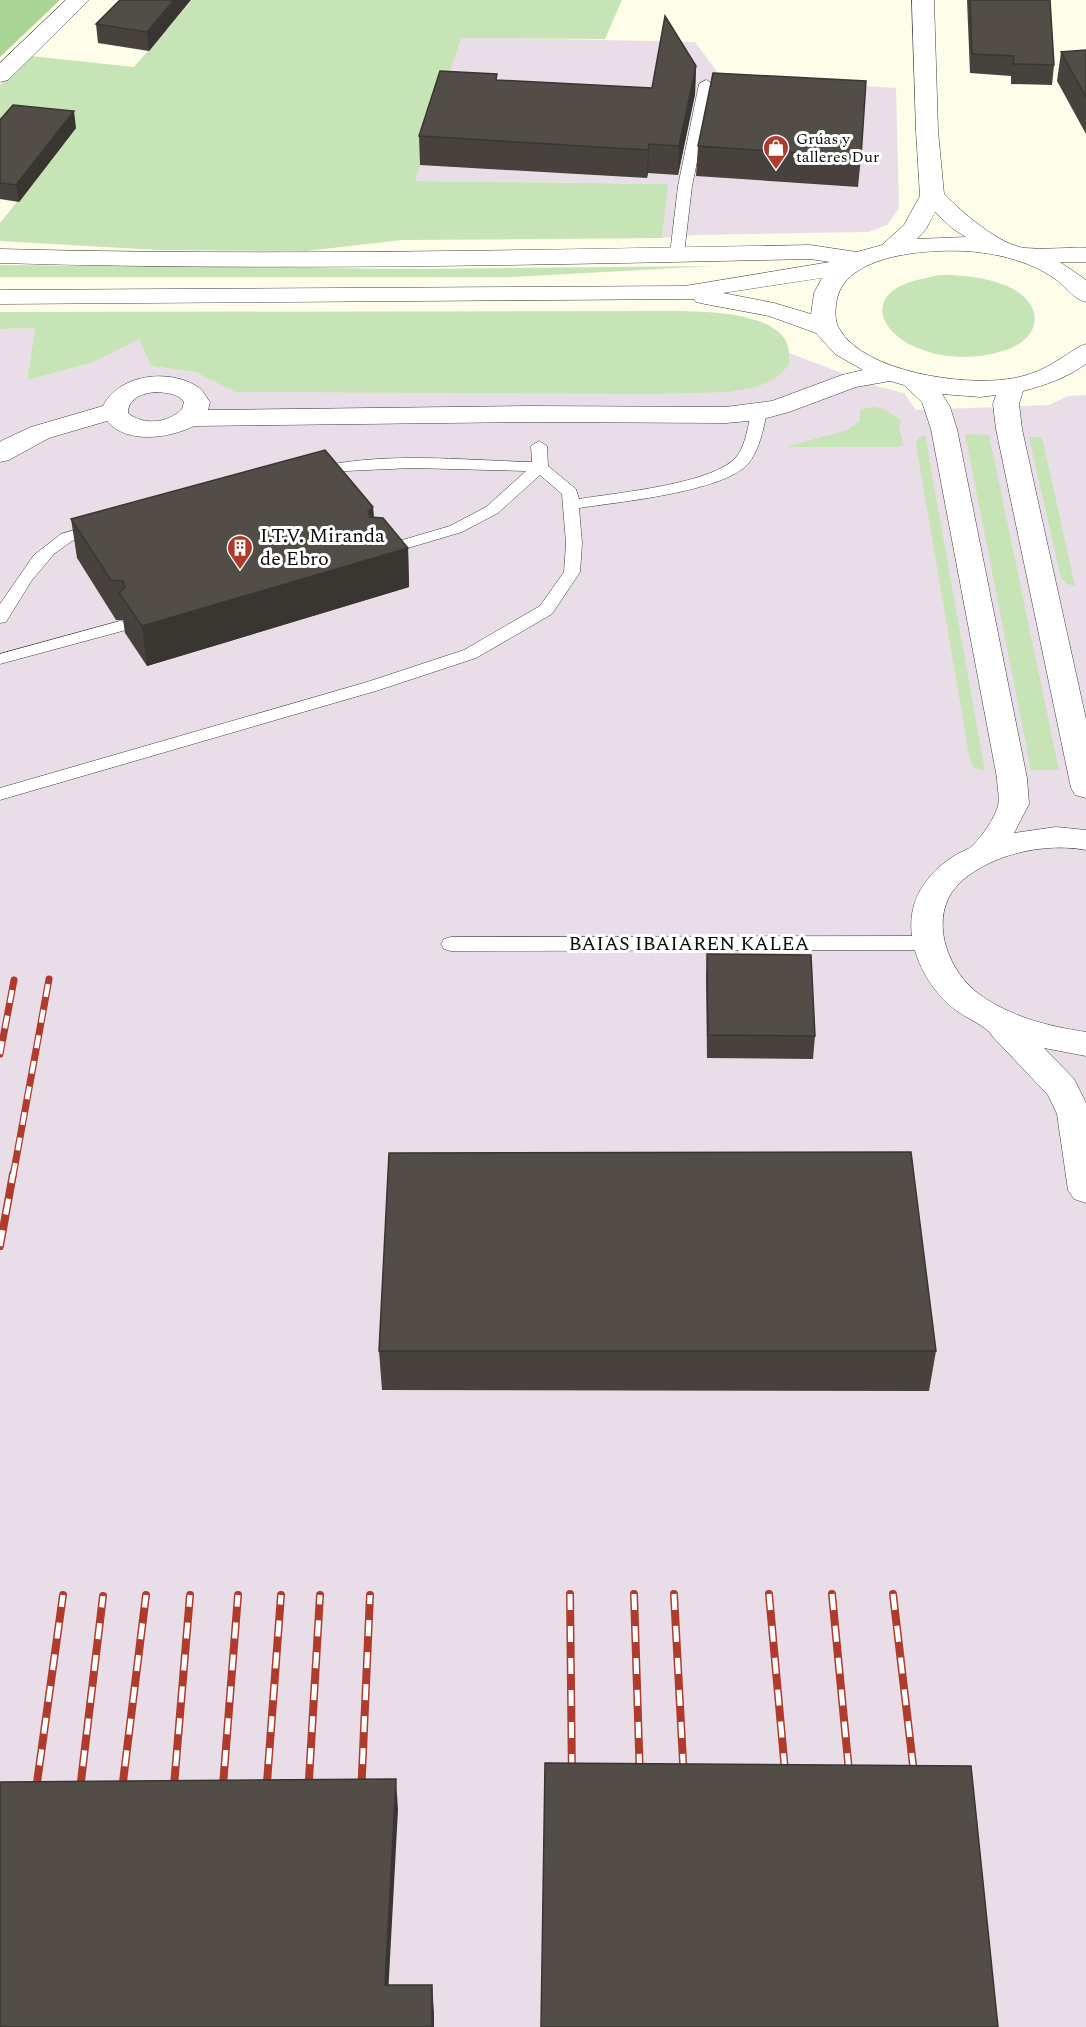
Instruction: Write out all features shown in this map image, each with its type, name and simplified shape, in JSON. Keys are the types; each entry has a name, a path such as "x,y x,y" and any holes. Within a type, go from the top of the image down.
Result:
{"street":[{"path":"0,75 78,0"},
{"path":"891,249 914,229 932,196 927,131 923,0"},
{"path":"932,196 961,224 1012,252 1054,268 1080,287 1086,295"},
{"path":"685,292 733,282 794,277 853,264 891,249 927,244 966,244 1012,252 1086,255"},
{"path":"0,256 143,260 351,261 810,252 853,264"},
{"path":"816,392 828,366 829,332 822,305 828,288 853,264"},
{"path":"0,297 685,292 755,305 829,332 855,357 932,395 938,406 1012,778 1014,804 1004,825 985,851"},
{"path":"193,408 238,416 726,415 759,412 780,407 850,380 901,378 957,388 1012,386 1045,378 1071,365 1086,352"},
{"path":"116,415 115,403 121,396 130,390 149,385 170,384 182,387 193,408"},
{"path":"1012,386 1006,404 1009,429 1086,788"},
{"path":"0,454 11,445 43,430 87,419 116,415 135,428 159,430 182,423 193,408"},
{"path":"1086,840 1029,839 985,851 958,867 938,888 927,912 927,943 942,975 965,1000 997,1022 1062,1088 1074,1114 1086,1191"},
{"path":"997,1022 1041,1038 1086,1044"}],"lane":[{"path":"676,254 685,186 706,84"},
{"path":"572,505 702,481 737,466 751,447 759,412"},
{"path":"539,446 540,467"},
{"path":"0,794 373,686 470,654 546,610 572,572 574,543 570,492 540,467 412,463 346,465 296,475"},
{"path":"380,552 456,529 492,510 540,467"},
{"path":"0,618 24,580 42,557 59,542 108,525"},
{"path":"0,659 120,626"},
{"name":"BAIAS IBAIAREN KALEA","path":"451,944 927,943"}],"shaded area":[{"path":"461,37 695,42 721,77 896,88 899,208 887,225 868,232 694,235 662,238 667,184 414,181"},
{"path":"35,328 27,379 94,362 139,338 151,366 195,372 235,392 789,365 789,353 879,387 904,393 916,410 1049,405 1068,396 1086,395 1086,2027 0,2027 0,329"}],"green space":[{"path":"0,0 60,0 0,57"},
{"path":"192,0 622,0 605,39 461,38 415,181 668,184 662,238 402,240 306,251 158,250 0,241 0,223 76,128 0,120 0,85 31,56 134,67"},
{"path":"0,265 423,269 712,266 513,277 0,277"},
{"path":"940,275 982,279 999,283 1020,293 1033,311 1035,320 1032,330 1016,345 1003,351 981,356 958,357 935,354 904,341 888,327 882,310 884,302 900,286"},
{"path":"682,311 737,316 764,323 776,330 786,341 789,365 777,377 757,387 729,392 651,394 235,392 195,372 151,366 139,339 94,362 27,380 35,328 0,329 0,312"},
{"path":"874,407 884,409 901,420 899,429 904,445 896,447 786,447 847,430 860,421 860,411"},
{"path":"965,434 989,435 1059,770 1031,770"},
{"path":"925,435 985,771 974,768 970,761 916,444 918,438"},
{"path":"1029,437 1042,437 1075,586 1067,584 1061,578"}],"building":[{"path":"120,0 174,0 147,32 96,24"},
{"path":"970,0 1050,0 1054,65 1013,64 1014,56 972,54"},
{"path":"665,16 696,66 679,146 649,144 648,150 419,136 440,71 497,74 496,80 652,88"},
{"path":"1086,50 1086,97 1061,52"},
{"path":"713,73 866,81 861,157 698,146"},
{"path":"13,105 74,111 16,185 0,183 0,120"},
{"name":"I.T.V. Miranda de Ebro","path":"325,450 373,507 368,511 370,517 383,518 408,548 142,626 119,593 125,587 123,581 111,580 71,519"},
{"path":"707,954 811,955 815,1036 708,1035"},
{"path":"911,1152 936,1351 379,1351 389,1153"},
{"path":"545,1763 971,1766 998,2027 541,2027"},
{"path":"396,1779 385,1985 432,1985 432,2027 0,2027 0,1782"}],"railway":[{"path":"13,1176 49,979"},
{"path":"0,1054 14,980"},
{"path":"0,1246 13,1174"},
{"path":"570,1594 572,1780"},
{"path":"634,1594 640,1780"},
{"path":"674,1594 684,1780"},
{"path":"769,1594 786,1782"},
{"path":"832,1594 850,1782"},
{"path":"893,1594 915,1782"},
{"path":"35,1797 63,1595"},
{"path":"121,1798 146,1595"},
{"path":"173,1798 190,1595"},
{"path":"222,1798 238,1595"},
{"path":"266,1796 281,1595"},
{"path":"308,1796 320,1595"},
{"path":"361,1796 370,1595"},
{"path":"79,1798 103,1596"}],"place":[{"name":"Grúas y talleres Dur","path":"776,171"},
{"name":"I.T.V. Miranda de Ebro","path":"240,571"}]}
